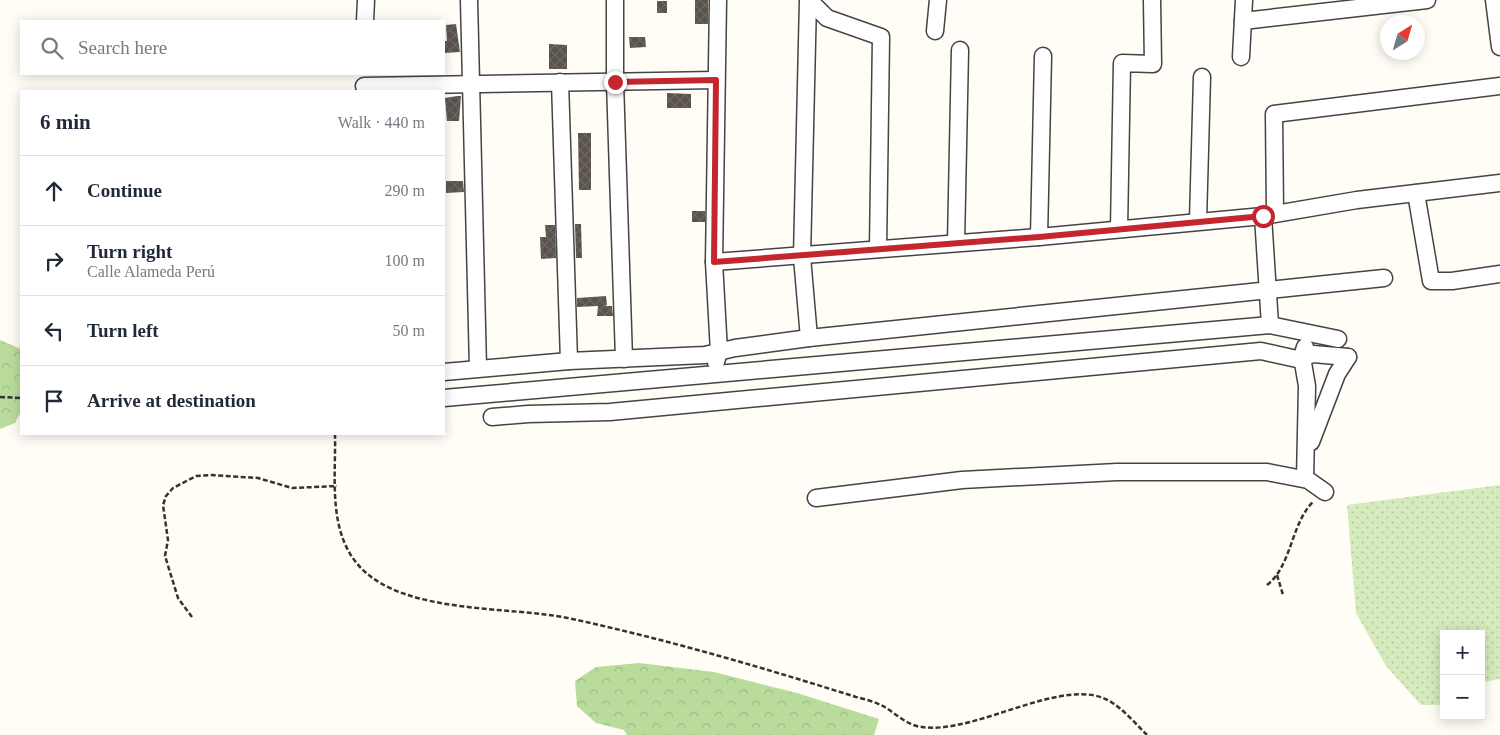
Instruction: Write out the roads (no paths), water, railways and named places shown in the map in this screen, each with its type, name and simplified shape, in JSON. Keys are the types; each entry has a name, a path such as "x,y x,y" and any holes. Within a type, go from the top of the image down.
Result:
{"street":[{"path":"365,20 366,0"},
{"path":"469,0 478,368"},
{"path":"615,0 615,82 624,359"},
{"path":"713,375 719,352 714,262 718,0"},
{"path":"808,0 827,18 865,29 881,37 878,249"},
{"path":"808,0 802,257 809,338"},
{"path":"935,31 938,0"},
{"path":"1119,230 1122,63 1153,64 1152,0"},
{"path":"1241,58 1244,0"},
{"path":"1243,20 1373,3 1427,0"},
{"path":"1494,0 1500,47"},
{"path":"956,243 960,50"},
{"path":"1039,237 1042,56"},
{"path":"1198,221 1202,77"},
{"path":"364,84 716,80"},
{"path":"560,82 568,361"},
{"path":"1270,325 1269,215 1274,114 1500,86"},
{"path":"714,262 802,257 878,249 1039,237 1269,215 1416,192 1500,183"},
{"path":"1416,192 1432,281 1452,281 1500,274"},
{"path":"445,372 568,361 705,355 809,338 1384,278"},
{"path":"445,398 1270,325 1309,335 1338,339"},
{"path":"1305,479 1307,386 1302,357 1309,335"},
{"path":"492,417 610,412 1261,350 1290,359 1312,354 1348,357 1333,383 1305,461"},
{"path":"816,498 962,480 1117,472 1267,472 1305,479 1317,485 1325,492"}]}
